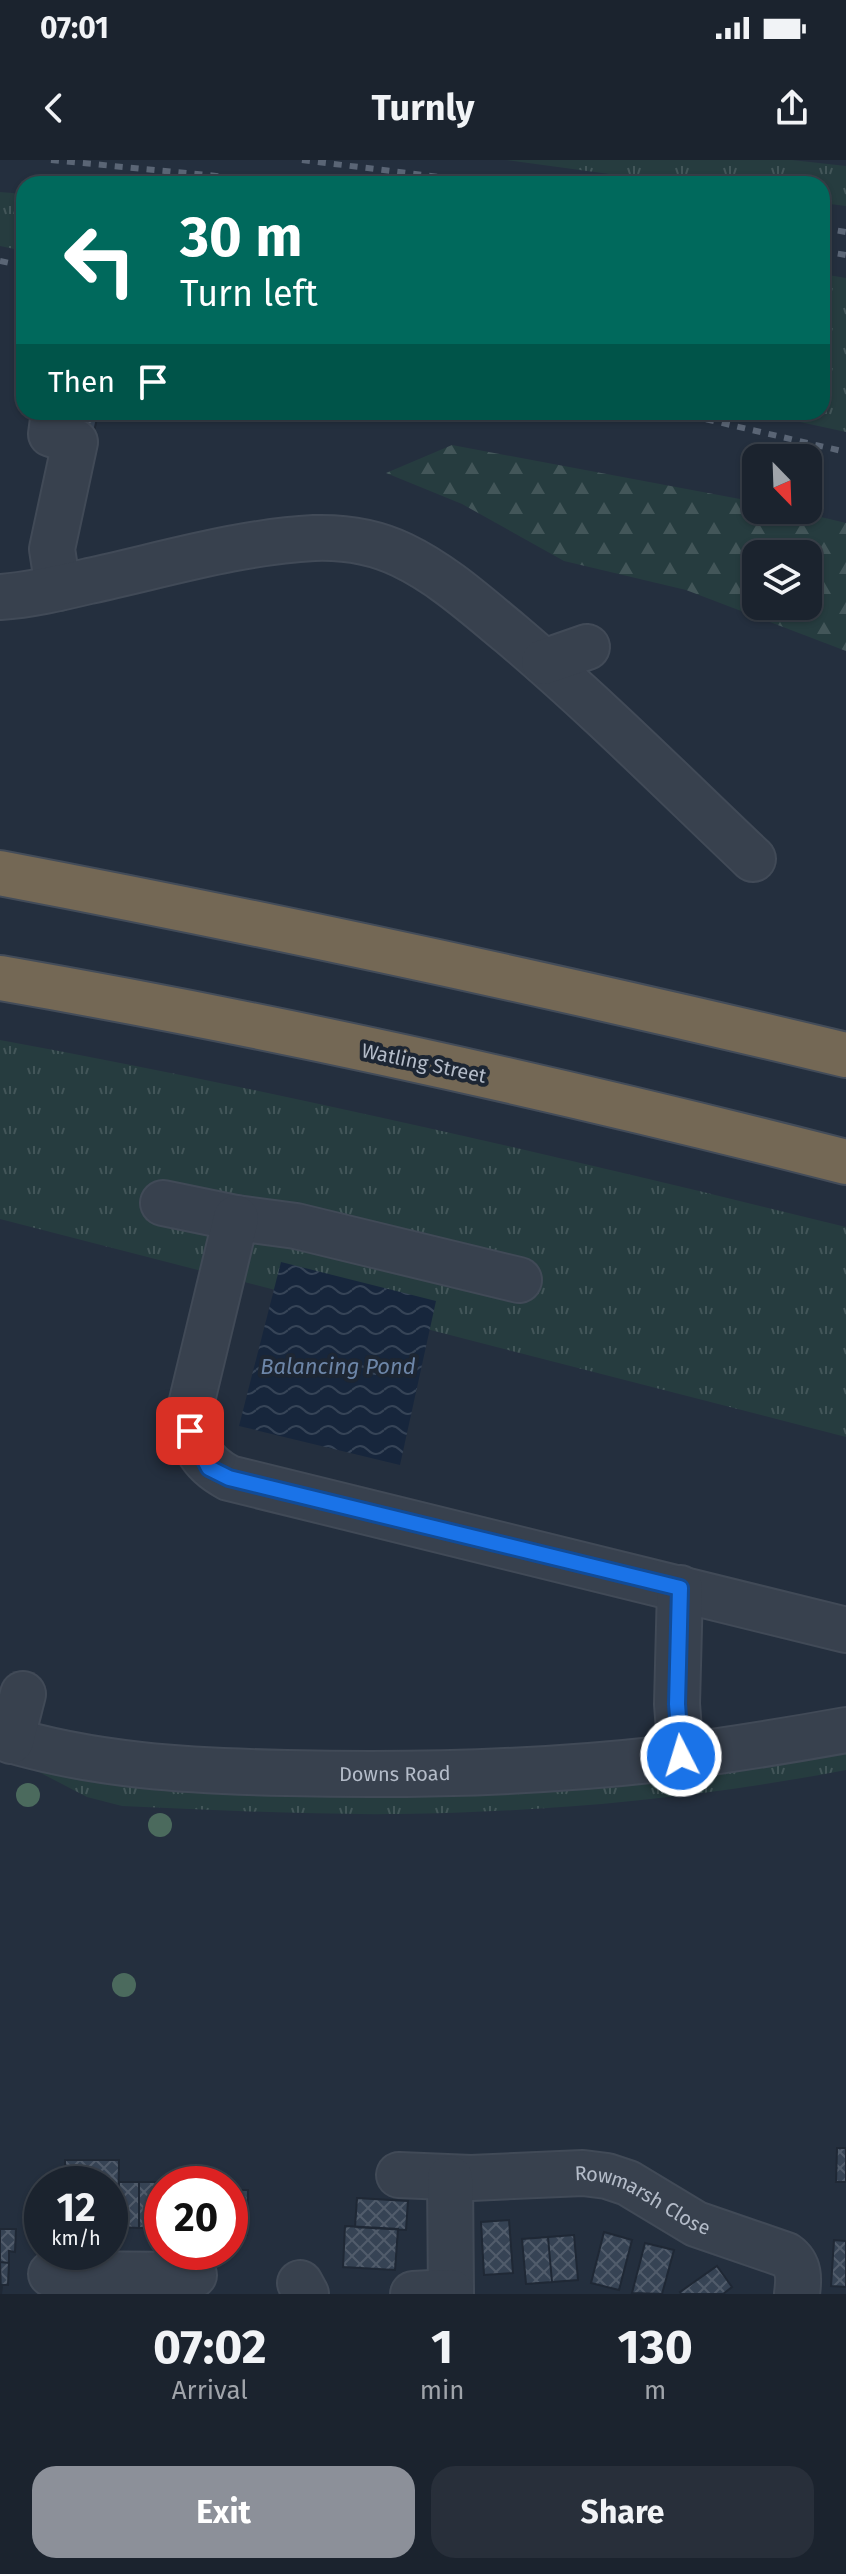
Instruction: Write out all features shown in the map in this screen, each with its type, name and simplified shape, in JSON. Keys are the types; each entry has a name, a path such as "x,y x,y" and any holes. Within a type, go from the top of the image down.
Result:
{"highway":[{"path":"0,873 243,920 561,988 846,1055"},
{"name":"Watling Street","path":"0,978 273,1031 642,1110 846,1162"}],"street":[{"path":"53,420 51,434 75,442 52,549 58,588"},
{"path":"0,597 58,588 257,545 313,538 350,539 389,550 428,569 544,662 753,859"},
{"path":"544,662 587,647"},
{"path":"163,1203 296,1226 519,1280"},
{"path":"236,1218 190,1409 190,1431 209,1468 229,1478 846,1630"},
{"path":"680,1588 677,1704 681,1756"},
{"path":"4,1744 23,1694"},
{"name":"Downs Road","path":"4,1744 149,1766 300,1774 489,1772 681,1756 846,1730"},
{"name":"Rowmarsh Close","path":"399,2175 450,2178 583,2173 613,2177 696,2224 786,2255 792,2259 797,2270 797,2294"},
{"path":"438,2293 450,2178"},
{"path":"51,2274 118,2284 194,2275"}],"green space":[{"path":"506,160 792,160 846,166 846,206 830,204 830,176 624,176"},
{"path":"0,192 16,193 16,249 0,246"},
{"path":"830,275 846,278 846,432 791,420 830,420"},
{"path":"452,445 742,499 742,524 822,524 822,517 846,523 846,651 765,620 822,620 822,540 742,540 742,611 686,590 564,561 462,504 386,473"},
{"path":"0,1040 213,1081 424,1127 846,1227 846,1437 0,1219"},
{"path":"846,1742 846,1770 680,1796 568,1807 456,1813 331,1814 122,1806 87,1797 37,1771 40,1763"}],"water":[{"name":"Balancing Pond","path":"281,1262 436,1301 400,1465 239,1426"}],"building":[{"path":"73,420 97,420 93,436"},
{"path":"837,2148 846,2148 846,2182 836,2182"},
{"path":"65,2160 119,2160 119,2166 65,2166"},
{"path":"128,2182 139,2182 139,2228 128,2227"},
{"path":"139,2182 144,2182 144,2228 139,2228"},
{"path":"357,2198 408,2201 406,2230 355,2227"},
{"path":"509,2220 513,2273 484,2275 481,2222"},
{"path":"345,2226 398,2229 395,2270 343,2267"},
{"path":"0,2229 16,2229 15,2252 9,2251 9,2263 0,2262"},
{"path":"604,2232 632,2240 619,2290 591,2283"},
{"path":"574,2235 578,2280 552,2282 548,2237"},
{"path":"548,2237 552,2282 526,2284 522,2239"},
{"path":"834,2240 846,2241 846,2287 831,2286"},
{"path":"645,2243 674,2250 662,2294 632,2293"},
{"path":"0,2262 9,2263 8,2285 2,2285 1,2294"},
{"path":"717,2266 732,2287 723,2294 681,2294 680,2292"}],"railway":[{"path":"51,160 217,176"},
{"path":"302,160 432,176"},
{"path":"830,229 846,232"},
{"path":"830,252 846,255"},
{"path":"0,261 16,264"},
{"path":"709,420 846,452"}],"route":[{"path":"190,1431 209,1468 229,1478 680,1588 677,1704 681,1756"}]}
